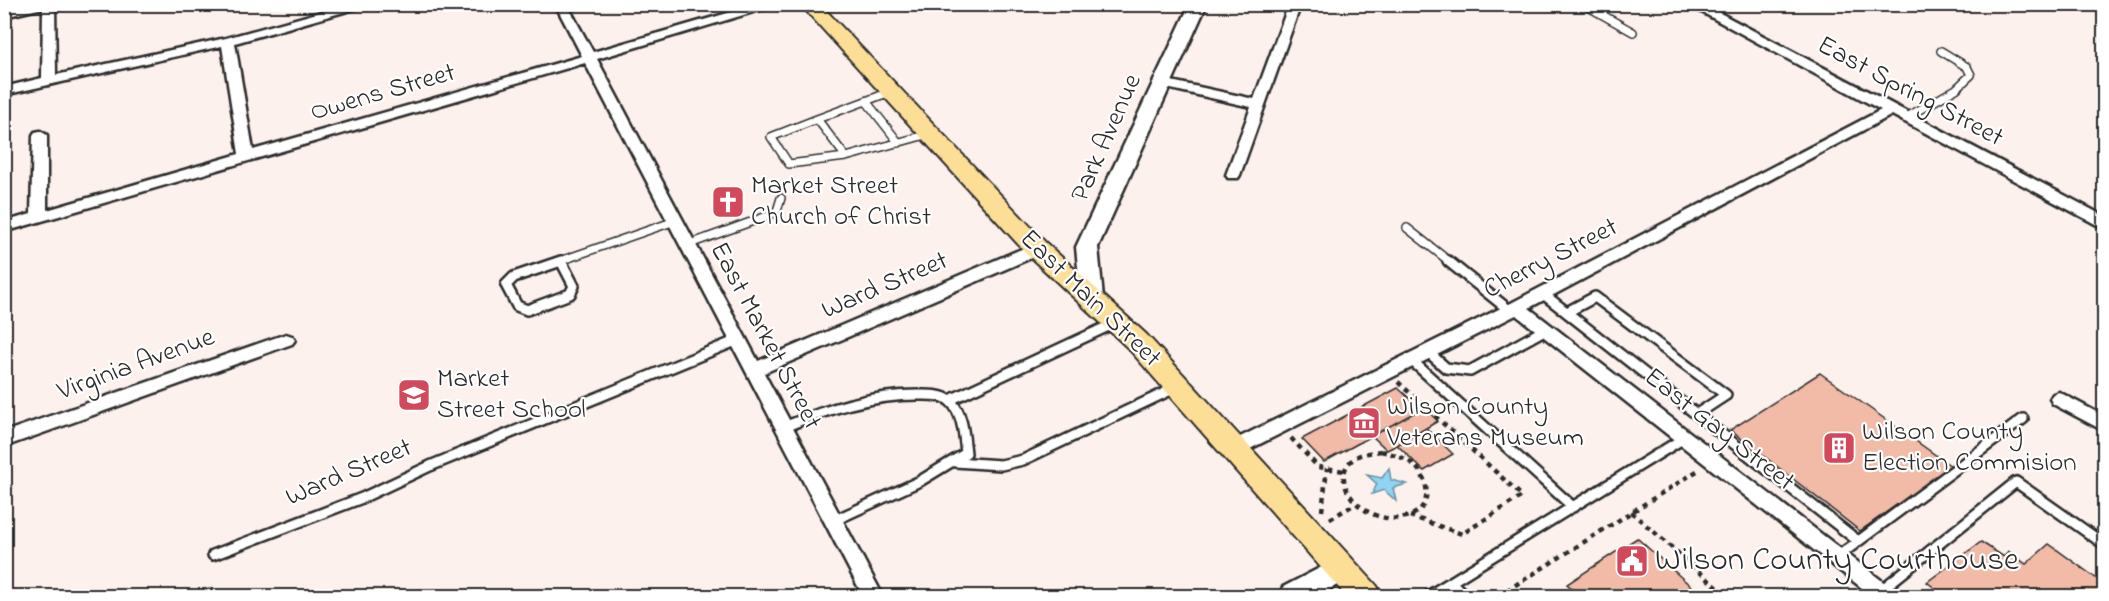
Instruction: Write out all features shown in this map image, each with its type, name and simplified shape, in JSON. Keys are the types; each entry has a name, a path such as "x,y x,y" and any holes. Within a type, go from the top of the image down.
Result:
{"main road":[{"name":"East Main Street","path":"809,4 1036,249 1117,322 1179,387 1366,597"}],"street":[{"path":"4,13 44,4"},
{"path":"49,4 49,80"},
{"path":"4,91 228,41 366,4"},
{"name":"East Market Street","path":"561,4 873,597"},
{"name":"Owens Street","path":"4,226 247,158 774,4"},
{"name":"Park Avenue","path":"1092,298 1087,247 1198,4"},
{"path":"1233,175 1295,4"},
{"name":"East Spring Street","path":"1693,4 2104,222"},
{"path":"228,41 247,158"},
{"path":"1162,83 1258,104"},
{"name":"Cherry Street","path":"1233,449 1898,114"},
{"path":"39,217 40,135"},
{"name":"Ward Street","path":"754,370 1036,249"},
{"name":"East Gay Street","path":"1513,308 1546,329 1883,594"},
{"name":"Virginia Avenue","path":"4,440 286,340"},
{"path":"2059,399 2104,424"},
{"path":"1293,597 1341,569"}],"lane":[{"path":"1583,4 1632,32"},
{"path":"1591,9 1600,4"},
{"path":"1898,114 1956,88 1971,75 1967,67 1941,51"},
{"path":"890,92 771,137 789,164 846,157 929,134"},
{"path":"866,101 899,143"},
{"path":"817,119 846,157"},
{"path":"687,245 770,215 777,211 782,198"},
{"path":"561,261 574,286 570,294 527,310 517,306 506,285 514,277 675,221"},
{"path":"1407,228 1513,308"},
{"path":"1542,293 1858,540"},
{"path":"1567,312 1594,297 1726,395 1697,414"},
{"path":"950,400 1117,322"},
{"path":"1427,351 1446,368 1470,371 1546,329"},
{"name":"Ward Street","path":"213,555 362,498 430,466 738,340"},
{"path":"1410,359 1573,507"},
{"path":"955,462 992,465 1023,460 1179,387"},
{"path":"784,427 861,399 898,395 939,396 950,400 959,418 966,453 955,462 833,521"},
{"path":"1837,557 2023,419"},
{"path":"1428,597 1684,438"},
{"path":"1883,594 2016,482 2104,544"},
{"path":"1451,582 1465,597"}],"path":[{"path":"1395,379 1522,496 1462,534 1410,516"},
{"path":"1287,434 1318,467 1344,471"},
{"path":"1368,452 1395,454 1408,460 1419,470 1426,481 1428,493 1425,504 1418,512 1410,516 1392,519 1378,517 1355,504 1343,482 1344,471 1357,455 1368,452"},
{"path":"1322,510 1327,468"},
{"path":"1497,597 1697,471"},
{"path":"1330,519 1355,504"},
{"path":"1631,512 1727,597"},
{"path":"1834,597 1843,590"}],"water":[{"path":"1389,468 1391,480 1407,484 1393,488 1396,501 1384,490 1372,494 1377,484 1367,475 1382,478"}],"building":[{"name":"Wilson County Election Commision","path":"1820,373 1951,466 1860,531 1730,430"},
{"path":"1398,388 1438,421 1426,428 1453,454 1424,471 1397,445 1387,450 1372,436 1324,462 1302,439"},
{"name":"Wilson County Veterans Museum","path":"1398,388 1421,409 1324,462 1302,439"},
{"path":"1426,428 1453,454 1424,471 1397,445"},
{"name":"Wilson County Courthouse","path":"1637,538 1702,596 1580,596 1567,584"},
{"path":"1981,542 2004,557 2008,551 2026,564 2049,544 2104,584 2104,596 1945,596 1927,582"}],"place":[{"name":"Market Street Church of Christ","path":"728,202"},
{"name":"Market Street School","path":"414,395"},
{"name":"Wilson County Veterans Museum","path":"1364,423"},
{"name":"Wilson County Election Commision","path":"1839,448"},
{"name":"Wilson County Courthouse","path":"1632,561"}]}
